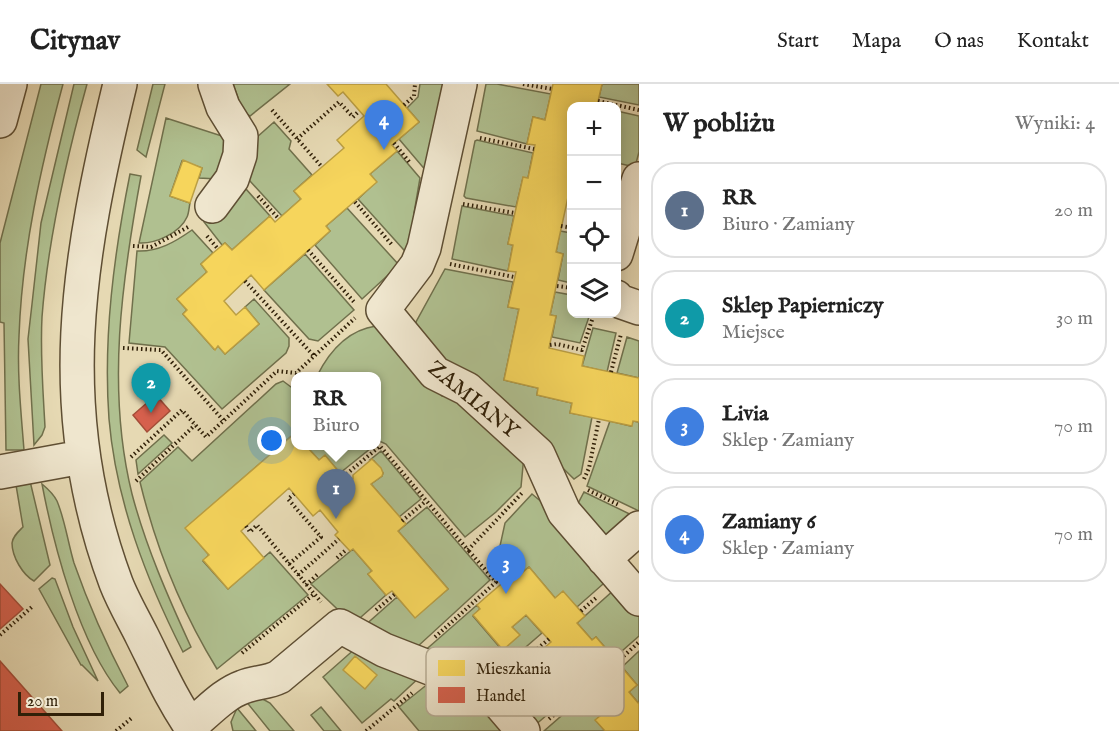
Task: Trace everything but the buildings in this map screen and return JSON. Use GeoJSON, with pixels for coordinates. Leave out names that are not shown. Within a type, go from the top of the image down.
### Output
{"type":"FeatureCollection","features":[{"type":"Feature","properties":{"kind":"street"},"geometry":{"type":"LineString","coordinates":[[0,121],[10,84]]}},
{"type":"Feature","properties":{"kind":"street"},"geometry":{"type":"LineString","coordinates":[[120,84],[89,222],[80,290],[76,348],[77,397],[82,457],[91,500],[116,583],[162,677],[192,728],[231,693],[245,686],[268,682],[279,677],[340,626],[384,650],[413,674],[426,677]]}},
{"type":"Feature","properties":{"kind":"street"},"geometry":{"type":"LineString","coordinates":[[212,206],[232,179],[240,155],[241,136],[223,107],[214,84]]}},
{"type":"Feature","properties":{"kind":"street"},"geometry":{"type":"LineString","coordinates":[[382,310],[417,265],[424,248],[460,84]]}},
{"type":"Feature","properties":{"kind":"street"},"geometry":{"type":"LineString","coordinates":[[621,238],[639,179]]}},
{"type":"Feature","properties":{"kind":"street","name":"ZAMIANY"},"geometry":{"type":"LineString","coordinates":[[382,310],[435,373],[467,389],[538,454],[564,512],[639,599]]}},
{"type":"Feature","properties":{"kind":"street"},"geometry":{"type":"LineString","coordinates":[[0,472],[82,457]]}},
{"type":"Feature","properties":{"kind":"street"},"geometry":{"type":"LineString","coordinates":[[604,558],[634,519]]}},
{"type":"Feature","properties":{"kind":"street"},"geometry":{"type":"LineString","coordinates":[[519,716],[533,727]]}},
{"type":"Feature","properties":{"kind":"path"},"geometry":{"type":"LineString","coordinates":[[404,105],[414,96],[415,84]]}},
{"type":"Feature","properties":{"kind":"path"},"geometry":{"type":"LineString","coordinates":[[523,84],[552,89]]}},
{"type":"Feature","properties":{"kind":"path"},"geometry":{"type":"LineString","coordinates":[[598,101],[639,110]]}},
{"type":"Feature","properties":{"kind":"path"},"geometry":{"type":"LineString","coordinates":[[297,139],[339,102],[352,117],[359,111]]}},
{"type":"Feature","properties":{"kind":"path"},"geometry":{"type":"LineString","coordinates":[[272,110],[322,167]]}},
{"type":"Feature","properties":{"kind":"path"},"geometry":{"type":"LineString","coordinates":[[493,141],[534,149]]}},
{"type":"Feature","properties":{"kind":"path"},"geometry":{"type":"LineString","coordinates":[[258,197],[279,219]]}},
{"type":"Feature","properties":{"kind":"path"},"geometry":{"type":"LineString","coordinates":[[355,202],[384,237]]}},
{"type":"Feature","properties":{"kind":"path"},"geometry":{"type":"LineString","coordinates":[[133,246],[151,247],[170,238],[194,223],[212,206]]}},
{"type":"Feature","properties":{"kind":"path"},"geometry":{"type":"LineString","coordinates":[[481,206],[515,213]]}},
{"type":"Feature","properties":{"kind":"path"},"geometry":{"type":"LineString","coordinates":[[561,226],[567,227]]}},
{"type":"Feature","properties":{"kind":"path"},"geometry":{"type":"LineString","coordinates":[[213,243],[218,249]]}},
{"type":"Feature","properties":{"kind":"path"},"geometry":{"type":"LineString","coordinates":[[308,250],[345,292]]}},
{"type":"Feature","properties":{"kind":"path"},"geometry":{"type":"LineString","coordinates":[[439,261],[514,277]]}},
{"type":"Feature","properties":{"kind":"path"},"geometry":{"type":"LineString","coordinates":[[245,281],[314,356]]}},
{"type":"Feature","properties":{"kind":"path"},"geometry":{"type":"LineString","coordinates":[[556,286],[567,287]]}},
{"type":"Feature","properties":{"kind":"path"},"geometry":{"type":"LineString","coordinates":[[611,372],[628,303]]}},
{"type":"Feature","properties":{"kind":"path"},"geometry":{"type":"LineString","coordinates":[[300,372],[362,311],[374,307],[382,310]]}},
{"type":"Feature","properties":{"kind":"path"},"geometry":{"type":"LineString","coordinates":[[550,345],[582,350],[593,318]]}},
{"type":"Feature","properties":{"kind":"path"},"geometry":{"type":"LineString","coordinates":[[123,348],[161,350],[224,420]]}},
{"type":"Feature","properties":{"kind":"path"},"geometry":{"type":"LineString","coordinates":[[131,457],[182,411],[206,437],[277,371],[291,374]]}},
{"type":"Feature","properties":{"kind":"path"},"geometry":{"type":"LineString","coordinates":[[599,419],[589,468],[580,486],[634,519]]}},
{"type":"Feature","properties":{"kind":"path"},"geometry":{"type":"LineString","coordinates":[[136,482],[195,425]]}},
{"type":"Feature","properties":{"kind":"path"},"geometry":{"type":"LineString","coordinates":[[381,448],[496,582],[437,647]]}},
{"type":"Feature","properties":{"kind":"path"},"geometry":{"type":"LineString","coordinates":[[343,477],[373,450]]}},
{"type":"Feature","properties":{"kind":"path"},"geometry":{"type":"LineString","coordinates":[[468,550],[523,492]]}},
{"type":"Feature","properties":{"kind":"path"},"geometry":{"type":"LineString","coordinates":[[289,564],[321,537],[288,499],[294,494]]}},
{"type":"Feature","properties":{"kind":"path"},"geometry":{"type":"LineString","coordinates":[[402,521],[426,501]]}},
{"type":"Feature","properties":{"kind":"path"},"geometry":{"type":"LineString","coordinates":[[246,526],[250,532],[257,525],[340,626]]}},
{"type":"Feature","properties":{"kind":"path"},"geometry":{"type":"LineString","coordinates":[[298,575],[339,539]]}},
{"type":"Feature","properties":{"kind":"path"},"geometry":{"type":"LineString","coordinates":[[337,558],[347,549]]}},
{"type":"Feature","properties":{"kind":"path"},"geometry":{"type":"LineString","coordinates":[[306,585],[319,573]]}},
{"type":"Feature","properties":{"kind":"path"},"geometry":{"type":"LineString","coordinates":[[234,660],[314,594]]}},
{"type":"Feature","properties":{"kind":"path"},"geometry":{"type":"LineString","coordinates":[[0,635],[33,606]]}},
{"type":"Feature","properties":{"kind":"path"},"geometry":{"type":"LineString","coordinates":[[539,647],[549,639]]}},
{"type":"Feature","properties":{"kind":"path"},"geometry":{"type":"LineString","coordinates":[[624,656],[639,642]]}},
{"type":"Feature","properties":{"kind":"path"},"geometry":{"type":"LineString","coordinates":[[366,731],[426,660]]}},
{"type":"Feature","properties":{"kind":"path"},"geometry":{"type":"LineString","coordinates":[[533,727],[548,716]]}},
{"type":"Feature","properties":{"kind":"path"},"geometry":{"type":"LineString","coordinates":[[116,731],[133,717]]}},
{"type":"Feature","properties":{"kind":"green space"},"geometry":{"type":"Polygon","coordinates":[[[41,84],[63,84],[40,177],[24,272],[19,350],[24,450],[6,450],[4,323],[0,322],[0,243],[41,84]]]}},
{"type":"Feature","properties":{"kind":"green space"},"geometry":{"type":"Polygon","coordinates":[[[74,84],[87,84],[53,229],[41,331],[45,427],[34,445],[28,339],[41,223],[74,84]]]}},
{"type":"Feature","properties":{"kind":"green space"},"geometry":{"type":"Polygon","coordinates":[[[153,84],[165,84],[146,157],[137,150],[153,84]]]}},
{"type":"Feature","properties":{"kind":"green space"},"geometry":{"type":"Polygon","coordinates":[[[233,84],[290,84],[250,116],[243,112],[233,84]]]}},
{"type":"Feature","properties":{"kind":"green space"},"geometry":{"type":"Polygon","coordinates":[[[420,84],[449,84],[427,172],[399,139],[419,122],[407,108],[418,97],[420,84]]]}},
{"type":"Feature","properties":{"kind":"green space"},"geometry":{"type":"Polygon","coordinates":[[[486,84],[551,94],[545,120],[533,117],[527,144],[477,131],[486,84]]]}},
{"type":"Feature","properties":{"kind":"green space"},"geometry":{"type":"Polygon","coordinates":[[[602,84],[639,84],[639,105],[599,97],[602,84]]]}},
{"type":"Feature","properties":{"kind":"green space"},"geometry":{"type":"Polygon","coordinates":[[[621,112],[639,116],[639,152],[635,167],[621,164],[621,112]]]}},
{"type":"Feature","properties":{"kind":"green space"},"geometry":{"type":"Polygon","coordinates":[[[166,118],[228,138],[218,179],[199,178],[202,168],[182,161],[170,196],[190,203],[184,223],[173,233],[152,242],[139,243],[166,118]]]}},
{"type":"Feature","properties":{"kind":"green space"},"geometry":{"type":"Polygon","coordinates":[[[274,122],[291,141],[289,149],[312,175],[294,191],[301,199],[282,216],[240,170],[247,146],[274,122]]]}},
{"type":"Feature","properties":{"kind":"green space"},"geometry":{"type":"Polygon","coordinates":[[[477,140],[533,153],[528,178],[523,178],[516,207],[464,196],[477,140]]]}},
{"type":"Feature","properties":{"kind":"green space"},"geometry":{"type":"Polygon","coordinates":[[[397,151],[420,178],[414,213],[423,214],[412,259],[358,199],[376,182],[370,174],[397,151]]]}},
{"type":"Feature","properties":{"kind":"green space"},"geometry":{"type":"Polygon","coordinates":[[[130,174],[141,176],[128,255],[120,335],[118,375],[124,454],[132,494],[144,533],[191,647],[183,652],[145,568],[135,539],[118,480],[109,419],[108,357],[111,296],[130,174]]]}},
{"type":"Feature","properties":{"kind":"green space"},"geometry":{"type":"Polygon","coordinates":[[[238,180],[270,216],[232,250],[225,243],[222,245],[204,222],[217,213],[238,180]]]}},
{"type":"Feature","properties":{"kind":"green space"},"geometry":{"type":"Polygon","coordinates":[[[462,206],[514,216],[508,244],[513,245],[508,271],[452,259],[462,206]]]}},
{"type":"Feature","properties":{"kind":"green space"},"geometry":{"type":"Polygon","coordinates":[[[347,208],[399,265],[362,299],[315,245],[330,231],[326,226],[347,208]]]}},
{"type":"Feature","properties":{"kind":"green space"},"geometry":{"type":"Polygon","coordinates":[[[192,230],[213,253],[201,264],[207,272],[177,299],[187,310],[183,314],[214,349],[218,346],[225,354],[259,324],[245,307],[254,299],[289,338],[286,353],[222,409],[165,347],[129,343],[137,251],[152,250],[166,245],[192,230]]]}},
{"type":"Feature","properties":{"kind":"green space"},"geometry":{"type":"Polygon","coordinates":[[[560,231],[567,232],[567,282],[558,280],[563,254],[556,252],[560,231]]]}},
{"type":"Feature","properties":{"kind":"green space"},"geometry":{"type":"Polygon","coordinates":[[[305,254],[354,310],[318,341],[309,339],[264,290],[305,254]]]}},
{"type":"Feature","properties":{"kind":"green space"},"geometry":{"type":"Polygon","coordinates":[[[445,269],[513,282],[508,307],[519,309],[504,380],[538,388],[537,395],[572,403],[570,413],[592,417],[581,474],[574,479],[473,380],[442,366],[417,339],[416,322],[445,269]]]}},
{"type":"Feature","properties":{"kind":"green space"},"geometry":{"type":"Polygon","coordinates":[[[555,292],[567,294],[567,318],[589,318],[580,343],[552,337],[556,316],[550,315],[555,292]]]}},
{"type":"Feature","properties":{"kind":"green space"},"geometry":{"type":"Polygon","coordinates":[[[376,326],[442,396],[465,398],[524,455],[521,487],[496,512],[465,537],[386,444],[381,442],[381,372],[319,372],[341,343],[366,328],[376,326]]]}},
{"type":"Feature","properties":{"kind":"green space"},"geometry":{"type":"Polygon","coordinates":[[[593,328],[616,333],[607,372],[582,366],[593,328]]]}},
{"type":"Feature","properties":{"kind":"green space"},"geometry":{"type":"Polygon","coordinates":[[[627,337],[639,341],[639,378],[617,373],[627,337]]]}},
{"type":"Feature","properties":{"kind":"green space"},"geometry":{"type":"Polygon","coordinates":[[[283,381],[291,387],[291,436],[186,528],[209,555],[203,561],[228,589],[270,552],[308,595],[217,669],[192,625],[171,579],[146,507],[140,482],[178,447],[192,461],[276,384],[283,381]]]}},
{"type":"Feature","properties":{"kind":"green space"},"geometry":{"type":"Polygon","coordinates":[[[610,421],[631,426],[633,421],[639,422],[639,511],[587,486],[610,421]]]}},
{"type":"Feature","properties":{"kind":"green space"},"geometry":{"type":"Polygon","coordinates":[[[164,435],[172,443],[138,474],[136,460],[164,435]]]}},
{"type":"Feature","properties":{"kind":"green space"},"geometry":{"type":"Polygon","coordinates":[[[310,450],[369,450],[340,473],[325,456],[319,460],[310,450]]]}},
{"type":"Feature","properties":{"kind":"green space"},"geometry":{"type":"Polygon","coordinates":[[[381,451],[421,499],[399,517],[371,484],[383,473],[374,461],[370,460],[381,451]]]}},
{"type":"Feature","properties":{"kind":"green space"},"geometry":{"type":"Polygon","coordinates":[[[30,481],[50,565],[34,581],[19,565],[12,543],[23,527],[16,485],[30,481]]]}},
{"type":"Feature","properties":{"kind":"green space"},"geometry":{"type":"Polygon","coordinates":[[[42,484],[57,501],[80,579],[99,626],[128,686],[120,693],[105,672],[80,622],[53,536],[42,484]]]}},
{"type":"Feature","properties":{"kind":"green space"},"geometry":{"type":"Polygon","coordinates":[[[584,492],[638,518],[605,545],[572,515],[584,492]]]}},
{"type":"Feature","properties":{"kind":"green space"},"geometry":{"type":"Polygon","coordinates":[[[532,494],[555,513],[611,577],[577,607],[555,598],[529,567],[517,577],[498,555],[505,523],[532,494]]]}},
{"type":"Feature","properties":{"kind":"green space"},"geometry":{"type":"Polygon","coordinates":[[[427,507],[490,580],[416,648],[362,628],[397,597],[415,617],[448,589],[398,531],[427,507]]]}},
{"type":"Feature","properties":{"kind":"green space"},"geometry":{"type":"Polygon","coordinates":[[[353,549],[372,571],[368,574],[386,595],[353,624],[311,584],[353,549]]]}},
{"type":"Feature","properties":{"kind":"green space"},"geometry":{"type":"Polygon","coordinates":[[[52,578],[55,579],[73,627],[98,681],[81,665],[39,589],[52,578]]]}},
{"type":"Feature","properties":{"kind":"green space"},"geometry":{"type":"Polygon","coordinates":[[[614,590],[639,608],[639,636],[624,649],[624,647],[605,647],[596,637],[592,640],[577,623],[614,590]]]}},
{"type":"Feature","properties":{"kind":"green space"},"geometry":{"type":"Polygon","coordinates":[[[477,605],[480,609],[473,616],[499,647],[429,647],[477,605]]]}},
{"type":"Feature","properties":{"kind":"green space"},"geometry":{"type":"Polygon","coordinates":[[[526,615],[542,633],[526,647],[505,647],[519,635],[512,627],[526,615]]]}},
{"type":"Feature","properties":{"kind":"green space"},"geometry":{"type":"Polygon","coordinates":[[[357,647],[423,674],[394,701],[391,699],[362,723],[323,677],[357,647]]]}},
{"type":"Feature","properties":{"kind":"green space"},"geometry":{"type":"Polygon","coordinates":[[[639,651],[639,704],[629,692],[637,685],[624,669],[624,665],[639,651]]]}},
{"type":"Feature","properties":{"kind":"green space"},"geometry":{"type":"Polygon","coordinates":[[[426,685],[426,716],[494,716],[512,731],[419,731],[399,707],[426,685]]]}},
{"type":"Feature","properties":{"kind":"green space"},"geometry":{"type":"Polygon","coordinates":[[[259,697],[270,703],[294,731],[270,731],[245,700],[259,697]]]}},
{"type":"Feature","properties":{"kind":"green space"},"geometry":{"type":"Polygon","coordinates":[[[321,707],[341,731],[324,731],[311,715],[321,707]]]}},
{"type":"Feature","properties":{"kind":"green space"},"geometry":{"type":"Polygon","coordinates":[[[237,708],[256,731],[233,731],[231,722],[237,708]]]}},
{"type":"Feature","properties":{"kind":"green space"},"geometry":{"type":"Polygon","coordinates":[[[524,716],[546,716],[533,727],[524,716]]]}},
{"type":"Feature","properties":{"kind":"green space"},"geometry":{"type":"Polygon","coordinates":[[[561,716],[600,716],[596,720],[605,731],[544,731],[561,716]]]}},
{"type":"Feature","properties":{"kind":"place","name":"Zamiany 6"},"geometry":{"type":"Point","coordinates":[384,150]}},
{"type":"Feature","properties":{"kind":"place","name":"Sklep Papierniczy"},"geometry":{"type":"Point","coordinates":[151,413]}},
{"type":"Feature","properties":{"kind":"place","name":"RR"},"geometry":{"type":"Point","coordinates":[336,519]}},
{"type":"Feature","properties":{"kind":"place","name":"Livia"},"geometry":{"type":"Point","coordinates":[506,594]}}]}
